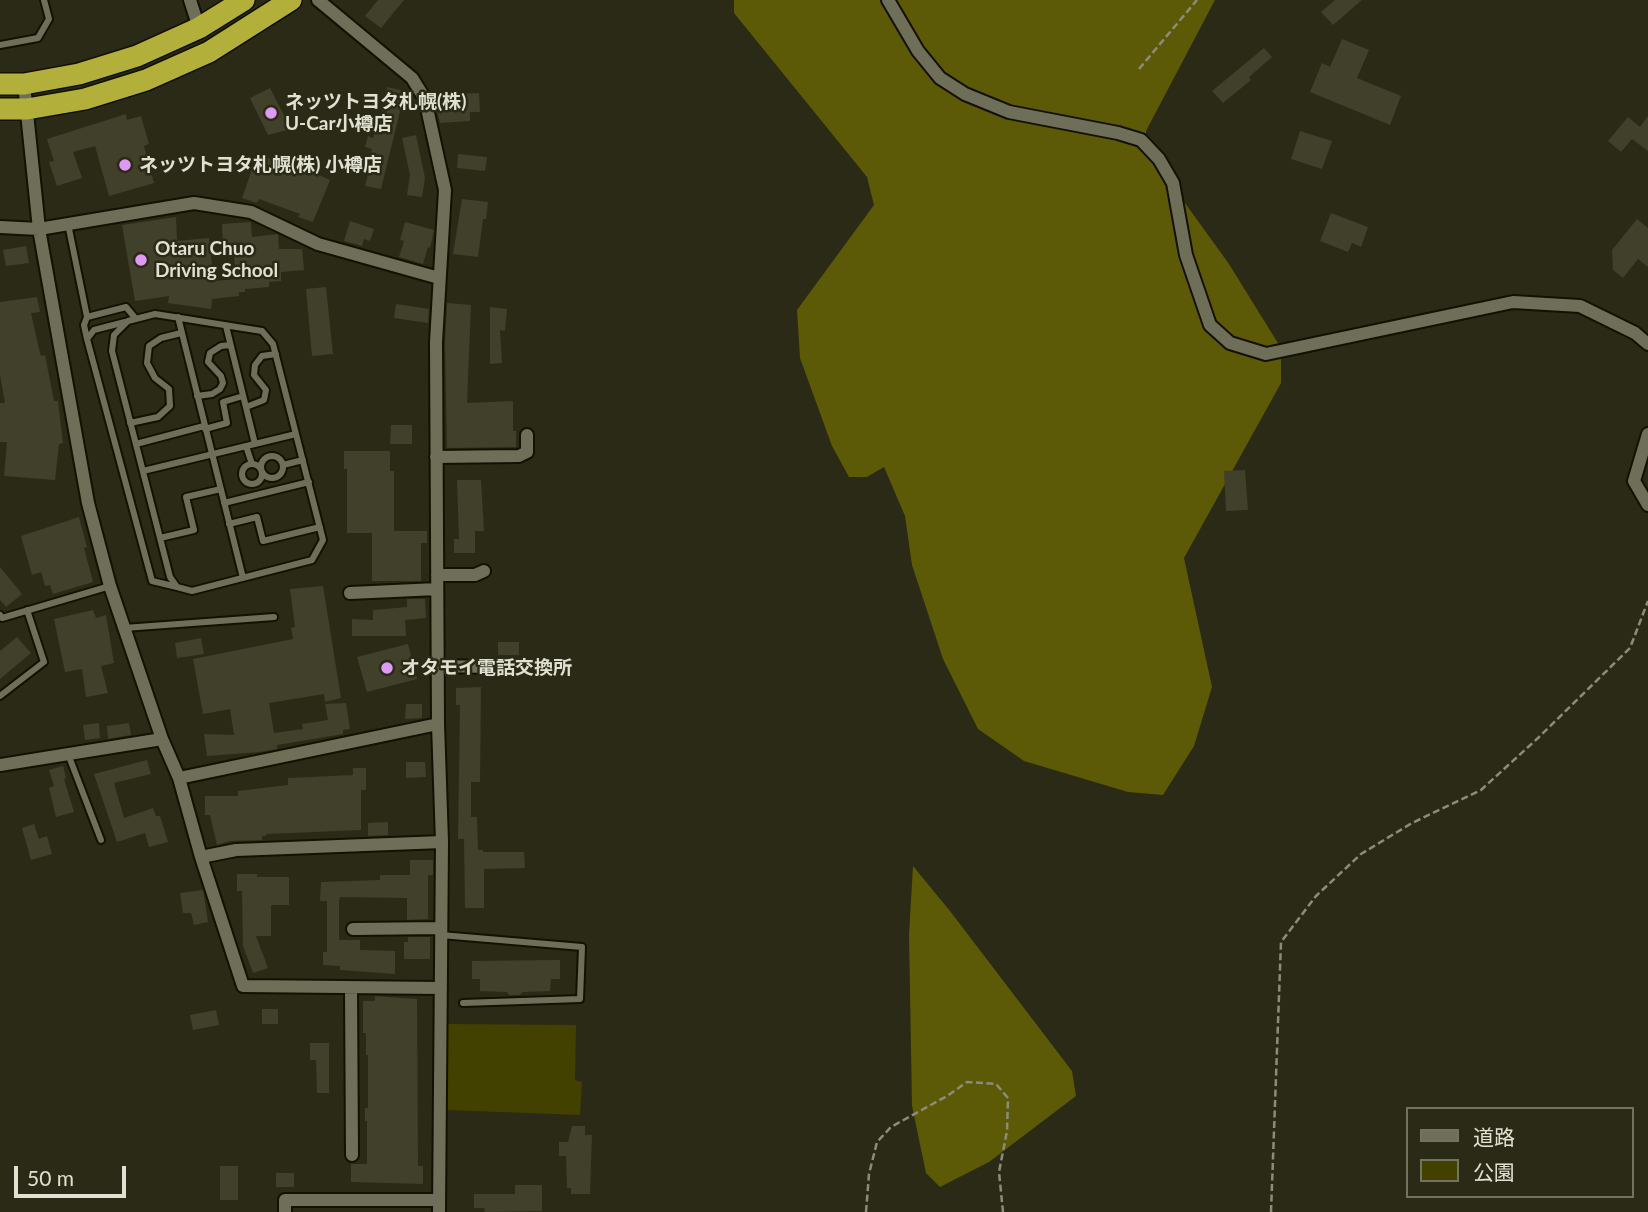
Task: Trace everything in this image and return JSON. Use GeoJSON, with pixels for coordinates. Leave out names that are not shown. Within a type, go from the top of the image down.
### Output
{"type":"FeatureCollection","features":[{"type":"Feature","properties":{"kind":"highway"},"geometry":{"type":"LineString","coordinates":[[0,84],[79,74],[125,60],[199,28],[244,0]]}},
{"type":"Feature","properties":{"kind":"highway"},"geometry":{"type":"LineString","coordinates":[[0,109],[27,109],[85,99],[146,80],[209,52],[291,0]]}},
{"type":"Feature","properties":{"kind":"street"},"geometry":{"type":"LineString","coordinates":[[190,0],[199,28]]}},
{"type":"Feature","properties":{"kind":"street"},"geometry":{"type":"LineString","coordinates":[[285,1212],[285,1200],[362,1206],[439,1206],[442,842],[438,724],[436,342],[445,190],[425,99],[412,78],[318,0]]}},
{"type":"Feature","properties":{"kind":"street"},"geometry":{"type":"LineString","coordinates":[[888,0],[918,51],[940,78],[965,94],[1009,112],[1141,140],[1159,159],[1173,183],[1186,255],[1210,326],[1230,343],[1266,355],[1513,302],[1580,306],[1635,333],[1648,344]]}},
{"type":"Feature","properties":{"kind":"street"},"geometry":{"type":"LineString","coordinates":[[24,83],[39,229],[88,503],[110,586],[162,739],[179,778],[201,857],[243,986],[441,988]]}},
{"type":"Feature","properties":{"kind":"street"},"geometry":{"type":"LineString","coordinates":[[0,228],[39,229],[194,203],[251,212],[318,244],[439,278]]}},
{"type":"Feature","properties":{"kind":"street"},"geometry":{"type":"LineString","coordinates":[[1648,434],[1634,481],[1648,505]]}},
{"type":"Feature","properties":{"kind":"street"},"geometry":{"type":"LineString","coordinates":[[436,457],[519,456],[527,452],[527,435]]}},
{"type":"Feature","properties":{"kind":"street"},"geometry":{"type":"LineString","coordinates":[[437,575],[475,575],[484,570]]}},
{"type":"Feature","properties":{"kind":"street"},"geometry":{"type":"LineString","coordinates":[[350,593],[437,589]]}},
{"type":"Feature","properties":{"kind":"street"},"geometry":{"type":"LineString","coordinates":[[438,666],[492,667]]}},
{"type":"Feature","properties":{"kind":"street"},"geometry":{"type":"LineString","coordinates":[[179,778],[438,724]]}},
{"type":"Feature","properties":{"kind":"street"},"geometry":{"type":"LineString","coordinates":[[0,765],[162,739]]}},
{"type":"Feature","properties":{"kind":"street"},"geometry":{"type":"LineString","coordinates":[[201,857],[236,850],[442,842]]}},
{"type":"Feature","properties":{"kind":"street"},"geometry":{"type":"LineString","coordinates":[[353,929],[441,932]]}},
{"type":"Feature","properties":{"kind":"street"},"geometry":{"type":"LineString","coordinates":[[351,988],[352,1155]]}},
{"type":"Feature","properties":{"kind":"lane"},"geometry":{"type":"LineString","coordinates":[[0,45],[38,38],[49,19],[44,0]]}},
{"type":"Feature","properties":{"kind":"lane"},"geometry":{"type":"LineString","coordinates":[[68,224],[87,317],[84,325],[87,339],[152,582],[192,591],[312,560],[323,540],[276,354],[273,344],[262,331],[155,313],[94,330],[87,339]]}},
{"type":"Feature","properties":{"kind":"lane"},"geometry":{"type":"LineString","coordinates":[[87,317],[126,307],[136,319]]}},
{"type":"Feature","properties":{"kind":"lane"},"geometry":{"type":"LineString","coordinates":[[178,317],[243,578]]}},
{"type":"Feature","properties":{"kind":"lane"},"geometry":{"type":"LineString","coordinates":[[128,321],[114,335],[112,351],[159,538],[170,577],[177,587]]}},
{"type":"Feature","properties":{"kind":"lane"},"geometry":{"type":"LineString","coordinates":[[226,326],[255,444]]}},
{"type":"Feature","properties":{"kind":"lane"},"geometry":{"type":"LineString","coordinates":[[130,423],[158,417],[170,406],[169,389],[155,378],[147,363],[149,346],[161,338],[181,333]]}},
{"type":"Feature","properties":{"kind":"lane"},"geometry":{"type":"LineString","coordinates":[[197,396],[212,394],[220,389],[223,383],[221,376],[208,362],[210,353],[221,346],[230,345]]}},
{"type":"Feature","properties":{"kind":"lane"},"geometry":{"type":"LineString","coordinates":[[246,407],[264,400],[267,390],[254,375],[255,365],[262,356],[276,354]]}},
{"type":"Feature","properties":{"kind":"lane"},"geometry":{"type":"LineString","coordinates":[[136,444],[227,423],[223,402],[243,396]]}},
{"type":"Feature","properties":{"kind":"lane"},"geometry":{"type":"LineString","coordinates":[[143,471],[296,434]]}},
{"type":"Feature","properties":{"kind":"lane"},"geometry":{"type":"LineString","coordinates":[[246,446],[252,464]]}},
{"type":"Feature","properties":{"kind":"lane"},"geometry":{"type":"LineString","coordinates":[[283,465],[276,458],[269,457],[262,464],[262,470],[259,482],[246,482],[242,476],[243,469],[252,464],[258,465],[262,470],[266,476],[273,478],[282,472],[283,465]]}},
{"type":"Feature","properties":{"kind":"lane"},"geometry":{"type":"LineString","coordinates":[[283,465],[303,460]]}},
{"type":"Feature","properties":{"kind":"lane"},"geometry":{"type":"LineString","coordinates":[[224,503],[309,482]]}},
{"type":"Feature","properties":{"kind":"lane"},"geometry":{"type":"LineString","coordinates":[[159,538],[194,530],[186,497],[221,489]]}},
{"type":"Feature","properties":{"kind":"lane"},"geometry":{"type":"LineString","coordinates":[[229,524],[257,517],[263,541],[320,527]]}},
{"type":"Feature","properties":{"kind":"lane"},"geometry":{"type":"LineString","coordinates":[[0,615],[2,618],[110,586]]}},
{"type":"Feature","properties":{"kind":"lane"},"geometry":{"type":"LineString","coordinates":[[0,695],[44,662],[27,610]]}},
{"type":"Feature","properties":{"kind":"lane"},"geometry":{"type":"LineString","coordinates":[[124,628],[274,617]]}},
{"type":"Feature","properties":{"kind":"lane"},"geometry":{"type":"LineString","coordinates":[[68,754],[101,840]]}},
{"type":"Feature","properties":{"kind":"lane"},"geometry":{"type":"LineString","coordinates":[[441,932],[582,947],[580,999],[463,1003]]}},
{"type":"Feature","properties":{"kind":"path"},"geometry":{"type":"LineString","coordinates":[[1139,69],[1197,0]]}},
{"type":"Feature","properties":{"kind":"path"},"geometry":{"type":"LineString","coordinates":[[1271,1212],[1281,942],[1316,896],[1361,854],[1412,822],[1481,790],[1538,738],[1630,648],[1648,601]]}},
{"type":"Feature","properties":{"kind":"path"},"geometry":{"type":"LineString","coordinates":[[866,1212],[869,1174],[877,1142],[891,1126],[947,1097],[967,1082],[996,1084],[1008,1098],[1007,1131],[999,1172],[1003,1212]]}},
{"type":"Feature","properties":{"kind":"green space"},"geometry":{"type":"Polygon","coordinates":[[[446,1024],[576,1025],[575,1080],[582,1082],[580,1115],[447,1110],[446,1024]]]}},
{"type":"Feature","properties":{"kind":"shaded area"},"geometry":{"type":"Polygon","coordinates":[[[734,0],[1215,0],[1146,131],[1146,149],[1229,264],[1281,348],[1281,383],[1184,558],[1212,687],[1194,746],[1163,795],[1128,792],[1024,761],[978,729],[943,659],[912,565],[905,516],[884,467],[867,477],[849,477],[832,446],[800,358],[797,310],[874,205],[867,177],[734,13],[734,0]]]}},
{"type":"Feature","properties":{"kind":"shaded area"},"geometry":{"type":"Polygon","coordinates":[[[913,866],[1072,1071],[1076,1096],[989,1162],[940,1187],[926,1173],[912,1106],[909,935],[913,866]]]}},
{"type":"Feature","properties":{"kind":"building"},"geometry":{"type":"Polygon","coordinates":[[[378,0],[404,0],[381,28],[365,16],[378,0]]]}},
{"type":"Feature","properties":{"kind":"building"},"geometry":{"type":"Polygon","coordinates":[[[1335,0],[1362,0],[1333,25],[1321,12],[1335,0]]]}},
{"type":"Feature","properties":{"kind":"building"},"geometry":{"type":"Polygon","coordinates":[[[1342,39],[1369,50],[1357,78],[1401,96],[1390,125],[1310,92],[1322,63],[1330,67],[1342,39]]]}},
{"type":"Feature","properties":{"kind":"building"},"geometry":{"type":"Polygon","coordinates":[[[1264,48],[1272,57],[1249,77],[1251,80],[1223,103],[1212,91],[1264,48]]]}},
{"type":"Feature","properties":{"kind":"building"},"geometry":{"type":"Polygon","coordinates":[[[387,87],[405,91],[381,189],[365,186],[373,155],[370,154],[372,149],[365,147],[368,136],[373,138],[380,120],[387,87]]]}},
{"type":"Feature","properties":{"kind":"building","name":"ネッツトヨタ札幌(株) U-Car小樽店"},"geometry":{"type":"Polygon","coordinates":[[[270,88],[291,129],[268,135],[250,98],[270,88]]]}},
{"type":"Feature","properties":{"kind":"building"},"geometry":{"type":"Polygon","coordinates":[[[479,93],[480,112],[470,112],[470,121],[440,123],[433,95],[479,93]]]}},
{"type":"Feature","properties":{"kind":"building","name":"ネッツトヨタ札幌(株) 小樽店"},"geometry":{"type":"Polygon","coordinates":[[[126,114],[127,120],[141,116],[149,144],[144,146],[154,183],[109,196],[95,146],[73,152],[82,178],[57,186],[49,162],[54,161],[47,139],[126,114]]]}},
{"type":"Feature","properties":{"kind":"building"},"geometry":{"type":"Polygon","coordinates":[[[1648,116],[1648,151],[1632,139],[1621,152],[1608,141],[1628,117],[1640,127],[1648,116]]]}},
{"type":"Feature","properties":{"kind":"building"},"geometry":{"type":"Polygon","coordinates":[[[1300,131],[1332,141],[1322,169],[1291,159],[1300,131]]]}},
{"type":"Feature","properties":{"kind":"building"},"geometry":{"type":"Polygon","coordinates":[[[416,135],[425,178],[422,197],[407,195],[410,175],[402,138],[416,135]]]}},
{"type":"Feature","properties":{"kind":"building"},"geometry":{"type":"Polygon","coordinates":[[[458,154],[487,157],[485,171],[457,168],[458,154]]]}},
{"type":"Feature","properties":{"kind":"building"},"geometry":{"type":"Polygon","coordinates":[[[257,155],[291,165],[292,160],[309,166],[308,170],[330,180],[313,222],[298,217],[300,214],[259,199],[257,203],[242,198],[257,155]]]}},
{"type":"Feature","properties":{"kind":"building"},"geometry":{"type":"Polygon","coordinates":[[[462,199],[488,202],[478,257],[453,254],[462,199]]]}},
{"type":"Feature","properties":{"kind":"building"},"geometry":{"type":"Polygon","coordinates":[[[1331,213],[1368,227],[1361,247],[1352,243],[1348,252],[1320,241],[1331,213]]]}},
{"type":"Feature","properties":{"kind":"building"},"geometry":{"type":"Polygon","coordinates":[[[176,217],[177,241],[209,238],[214,281],[236,279],[233,244],[223,244],[222,224],[251,222],[252,237],[278,234],[279,249],[302,249],[304,270],[281,272],[281,281],[269,282],[269,287],[245,289],[245,292],[239,292],[239,296],[212,299],[211,309],[168,303],[169,296],[135,301],[122,225],[176,217]]]}},
{"type":"Feature","properties":{"kind":"building"},"geometry":{"type":"Polygon","coordinates":[[[1637,219],[1648,228],[1648,267],[1638,259],[1623,278],[1613,270],[1612,250],[1637,219]]]}},
{"type":"Feature","properties":{"kind":"building"},"geometry":{"type":"Polygon","coordinates":[[[350,221],[374,229],[370,241],[364,239],[362,246],[344,241],[350,221]]]}},
{"type":"Feature","properties":{"kind":"building"},"geometry":{"type":"Polygon","coordinates":[[[405,222],[434,230],[423,264],[399,257],[404,241],[400,240],[405,222]]]}},
{"type":"Feature","properties":{"kind":"building"},"geometry":{"type":"Polygon","coordinates":[[[26,246],[29,263],[6,266],[3,250],[26,246]]]}},
{"type":"Feature","properties":{"kind":"building"},"geometry":{"type":"Polygon","coordinates":[[[326,287],[333,354],[312,356],[306,289],[326,287]]]}},
{"type":"Feature","properties":{"kind":"building"},"geometry":{"type":"Polygon","coordinates":[[[37,297],[40,312],[31,313],[41,356],[45,355],[54,401],[58,401],[63,443],[59,444],[55,480],[4,476],[7,442],[0,442],[0,403],[5,403],[0,375],[0,302],[37,297]]]}},
{"type":"Feature","properties":{"kind":"building"},"geometry":{"type":"Polygon","coordinates":[[[447,303],[471,305],[467,403],[513,401],[516,447],[447,448],[447,303]]]}},
{"type":"Feature","properties":{"kind":"building"},"geometry":{"type":"Polygon","coordinates":[[[396,304],[429,309],[428,323],[394,318],[396,304]]]}},
{"type":"Feature","properties":{"kind":"building"},"geometry":{"type":"Polygon","coordinates":[[[490,307],[507,309],[505,331],[500,330],[502,363],[490,364],[490,307]]]}},
{"type":"Feature","properties":{"kind":"building"},"geometry":{"type":"Polygon","coordinates":[[[391,425],[412,425],[412,444],[390,444],[391,425]]]}},
{"type":"Feature","properties":{"kind":"building"},"geometry":{"type":"Polygon","coordinates":[[[344,451],[390,451],[390,471],[394,471],[394,531],[427,531],[427,543],[421,543],[421,581],[372,581],[372,533],[347,533],[347,469],[344,469],[344,451]]]}},
{"type":"Feature","properties":{"kind":"building"},"geometry":{"type":"Polygon","coordinates":[[[1245,470],[1248,510],[1226,511],[1224,471],[1245,470]]]}},
{"type":"Feature","properties":{"kind":"building"},"geometry":{"type":"Polygon","coordinates":[[[457,480],[481,480],[484,531],[475,531],[475,553],[454,553],[454,539],[459,539],[457,480]]]}},
{"type":"Feature","properties":{"kind":"building"},"geometry":{"type":"Polygon","coordinates":[[[79,517],[93,582],[53,594],[50,585],[45,586],[41,572],[32,575],[21,536],[79,517]]]}},
{"type":"Feature","properties":{"kind":"building"},"geometry":{"type":"Polygon","coordinates":[[[0,567],[22,594],[6,607],[0,600],[0,567]]]}},
{"type":"Feature","properties":{"kind":"building"},"geometry":{"type":"Polygon","coordinates":[[[323,586],[341,698],[325,702],[324,694],[269,703],[274,733],[303,729],[302,724],[328,720],[325,704],[346,703],[350,729],[343,730],[343,734],[277,745],[277,749],[207,756],[204,734],[234,735],[230,709],[203,714],[193,659],[293,639],[291,628],[295,627],[290,589],[323,586]]]}},
{"type":"Feature","properties":{"kind":"building"},"geometry":{"type":"Polygon","coordinates":[[[407,599],[425,599],[426,618],[405,620],[406,636],[352,636],[352,619],[373,620],[373,610],[407,607],[407,599]]]}},
{"type":"Feature","properties":{"kind":"building"},"geometry":{"type":"Polygon","coordinates":[[[93,610],[96,618],[106,615],[114,663],[101,666],[108,693],[86,697],[82,669],[65,672],[54,619],[93,610]]]}},
{"type":"Feature","properties":{"kind":"building"},"geometry":{"type":"Polygon","coordinates":[[[17,637],[31,653],[0,679],[0,651],[17,637]]]}},
{"type":"Feature","properties":{"kind":"building"},"geometry":{"type":"Polygon","coordinates":[[[201,638],[204,654],[177,658],[175,643],[201,638]]]}},
{"type":"Feature","properties":{"kind":"building"},"geometry":{"type":"Polygon","coordinates":[[[498,642],[519,642],[519,655],[498,655],[498,642]]]}},
{"type":"Feature","properties":{"kind":"building","name":"オタモイ電話交換所"},"geometry":{"type":"Polygon","coordinates":[[[408,644],[417,679],[367,692],[357,657],[408,644]]]}},
{"type":"Feature","properties":{"kind":"building"},"geometry":{"type":"Polygon","coordinates":[[[481,687],[480,782],[471,782],[471,817],[477,817],[478,850],[524,852],[525,868],[484,869],[484,908],[465,908],[464,839],[458,839],[460,705],[456,705],[456,688],[481,687]]]}},
{"type":"Feature","properties":{"kind":"building"},"geometry":{"type":"Polygon","coordinates":[[[406,704],[422,704],[422,718],[405,719],[406,704]]]}},
{"type":"Feature","properties":{"kind":"building"},"geometry":{"type":"Polygon","coordinates":[[[99,723],[100,738],[85,740],[83,725],[99,723]]]}},
{"type":"Feature","properties":{"kind":"building"},"geometry":{"type":"Polygon","coordinates":[[[129,723],[131,735],[108,739],[107,726],[129,723]]]}},
{"type":"Feature","properties":{"kind":"building"},"geometry":{"type":"Polygon","coordinates":[[[147,760],[151,774],[114,783],[124,818],[153,808],[156,816],[160,816],[168,842],[149,847],[145,833],[117,842],[94,774],[147,760]]]}},
{"type":"Feature","properties":{"kind":"building"},"geometry":{"type":"Polygon","coordinates":[[[406,762],[425,762],[426,777],[406,778],[406,762]]]}},
{"type":"Feature","properties":{"kind":"building"},"geometry":{"type":"Polygon","coordinates":[[[63,766],[74,812],[56,817],[49,788],[54,786],[49,770],[63,766]]]}},
{"type":"Feature","properties":{"kind":"building"},"geometry":{"type":"Polygon","coordinates":[[[353,768],[366,768],[366,790],[361,790],[361,830],[266,834],[262,836],[262,840],[230,841],[217,845],[210,815],[205,815],[205,796],[238,796],[238,791],[288,785],[288,778],[353,775],[353,768]]]}},
{"type":"Feature","properties":{"kind":"building"},"geometry":{"type":"Polygon","coordinates":[[[388,822],[388,835],[368,836],[368,823],[388,822]]]}},
{"type":"Feature","properties":{"kind":"building"},"geometry":{"type":"Polygon","coordinates":[[[34,824],[39,839],[47,836],[52,854],[31,860],[22,828],[34,824]]]}},
{"type":"Feature","properties":{"kind":"building"},"geometry":{"type":"Polygon","coordinates":[[[410,860],[433,860],[433,875],[428,875],[428,919],[407,920],[407,898],[340,897],[339,901],[339,940],[360,940],[360,950],[395,951],[395,974],[340,970],[340,966],[323,965],[323,952],[327,952],[327,901],[320,901],[321,882],[380,880],[380,875],[410,875],[410,860]]]}},
{"type":"Feature","properties":{"kind":"building"},"geometry":{"type":"Polygon","coordinates":[[[237,874],[289,877],[289,905],[271,905],[271,936],[256,936],[268,968],[253,973],[243,946],[242,891],[237,891],[237,874]]]}},
{"type":"Feature","properties":{"kind":"building"},"geometry":{"type":"Polygon","coordinates":[[[203,890],[208,922],[194,925],[191,913],[183,913],[180,893],[203,890]]]}},
{"type":"Feature","properties":{"kind":"building"},"geometry":{"type":"Polygon","coordinates":[[[408,937],[430,937],[430,959],[404,959],[404,942],[408,942],[408,937]]]}},
{"type":"Feature","properties":{"kind":"building"},"geometry":{"type":"Polygon","coordinates":[[[560,960],[560,979],[551,979],[550,991],[509,995],[507,992],[480,991],[480,979],[472,979],[472,961],[560,960]]]}},
{"type":"Feature","properties":{"kind":"building"},"geometry":{"type":"Polygon","coordinates":[[[375,996],[417,999],[418,1166],[423,1166],[423,1184],[351,1182],[351,1164],[367,1164],[365,1108],[368,1108],[368,1055],[366,1033],[363,1033],[363,1001],[375,1001],[375,996]]]}},
{"type":"Feature","properties":{"kind":"building"},"geometry":{"type":"Polygon","coordinates":[[[262,1009],[278,1009],[278,1024],[262,1024],[262,1009]]]}},
{"type":"Feature","properties":{"kind":"building"},"geometry":{"type":"Polygon","coordinates":[[[216,1010],[219,1025],[193,1030],[190,1015],[216,1010]]]}},
{"type":"Feature","properties":{"kind":"building"},"geometry":{"type":"Polygon","coordinates":[[[310,1043],[329,1043],[329,1093],[317,1093],[316,1060],[310,1060],[310,1043]]]}},
{"type":"Feature","properties":{"kind":"building"},"geometry":{"type":"Polygon","coordinates":[[[572,1126],[585,1126],[585,1135],[592,1135],[590,1194],[571,1194],[571,1188],[567,1188],[566,1156],[559,1156],[559,1142],[568,1142],[572,1126]]]}},
{"type":"Feature","properties":{"kind":"building"},"geometry":{"type":"Polygon","coordinates":[[[220,1166],[238,1166],[238,1200],[220,1200],[220,1166]]]}},
{"type":"Feature","properties":{"kind":"building"},"geometry":{"type":"Polygon","coordinates":[[[276,1173],[294,1173],[294,1187],[276,1187],[276,1173]]]}},
{"type":"Feature","properties":{"kind":"building"},"geometry":{"type":"Polygon","coordinates":[[[515,1185],[542,1185],[542,1211],[485,1212],[484,1208],[474,1208],[474,1194],[515,1194],[515,1185]]]}},
{"type":"Feature","properties":{"kind":"place","name":"ネッツトヨタ札幌(株) U-Car小樽店"},"geometry":{"type":"Point","coordinates":[271,113]}},
{"type":"Feature","properties":{"kind":"place","name":"ネッツトヨタ札幌(株) 小樽店"},"geometry":{"type":"Point","coordinates":[125,165]}},
{"type":"Feature","properties":{"kind":"place","name":"Otaru Chuo Driving School"},"geometry":{"type":"Point","coordinates":[141,260]}},
{"type":"Feature","properties":{"kind":"place","name":"オタモイ電話交換所"},"geometry":{"type":"Point","coordinates":[387,668]}}]}
